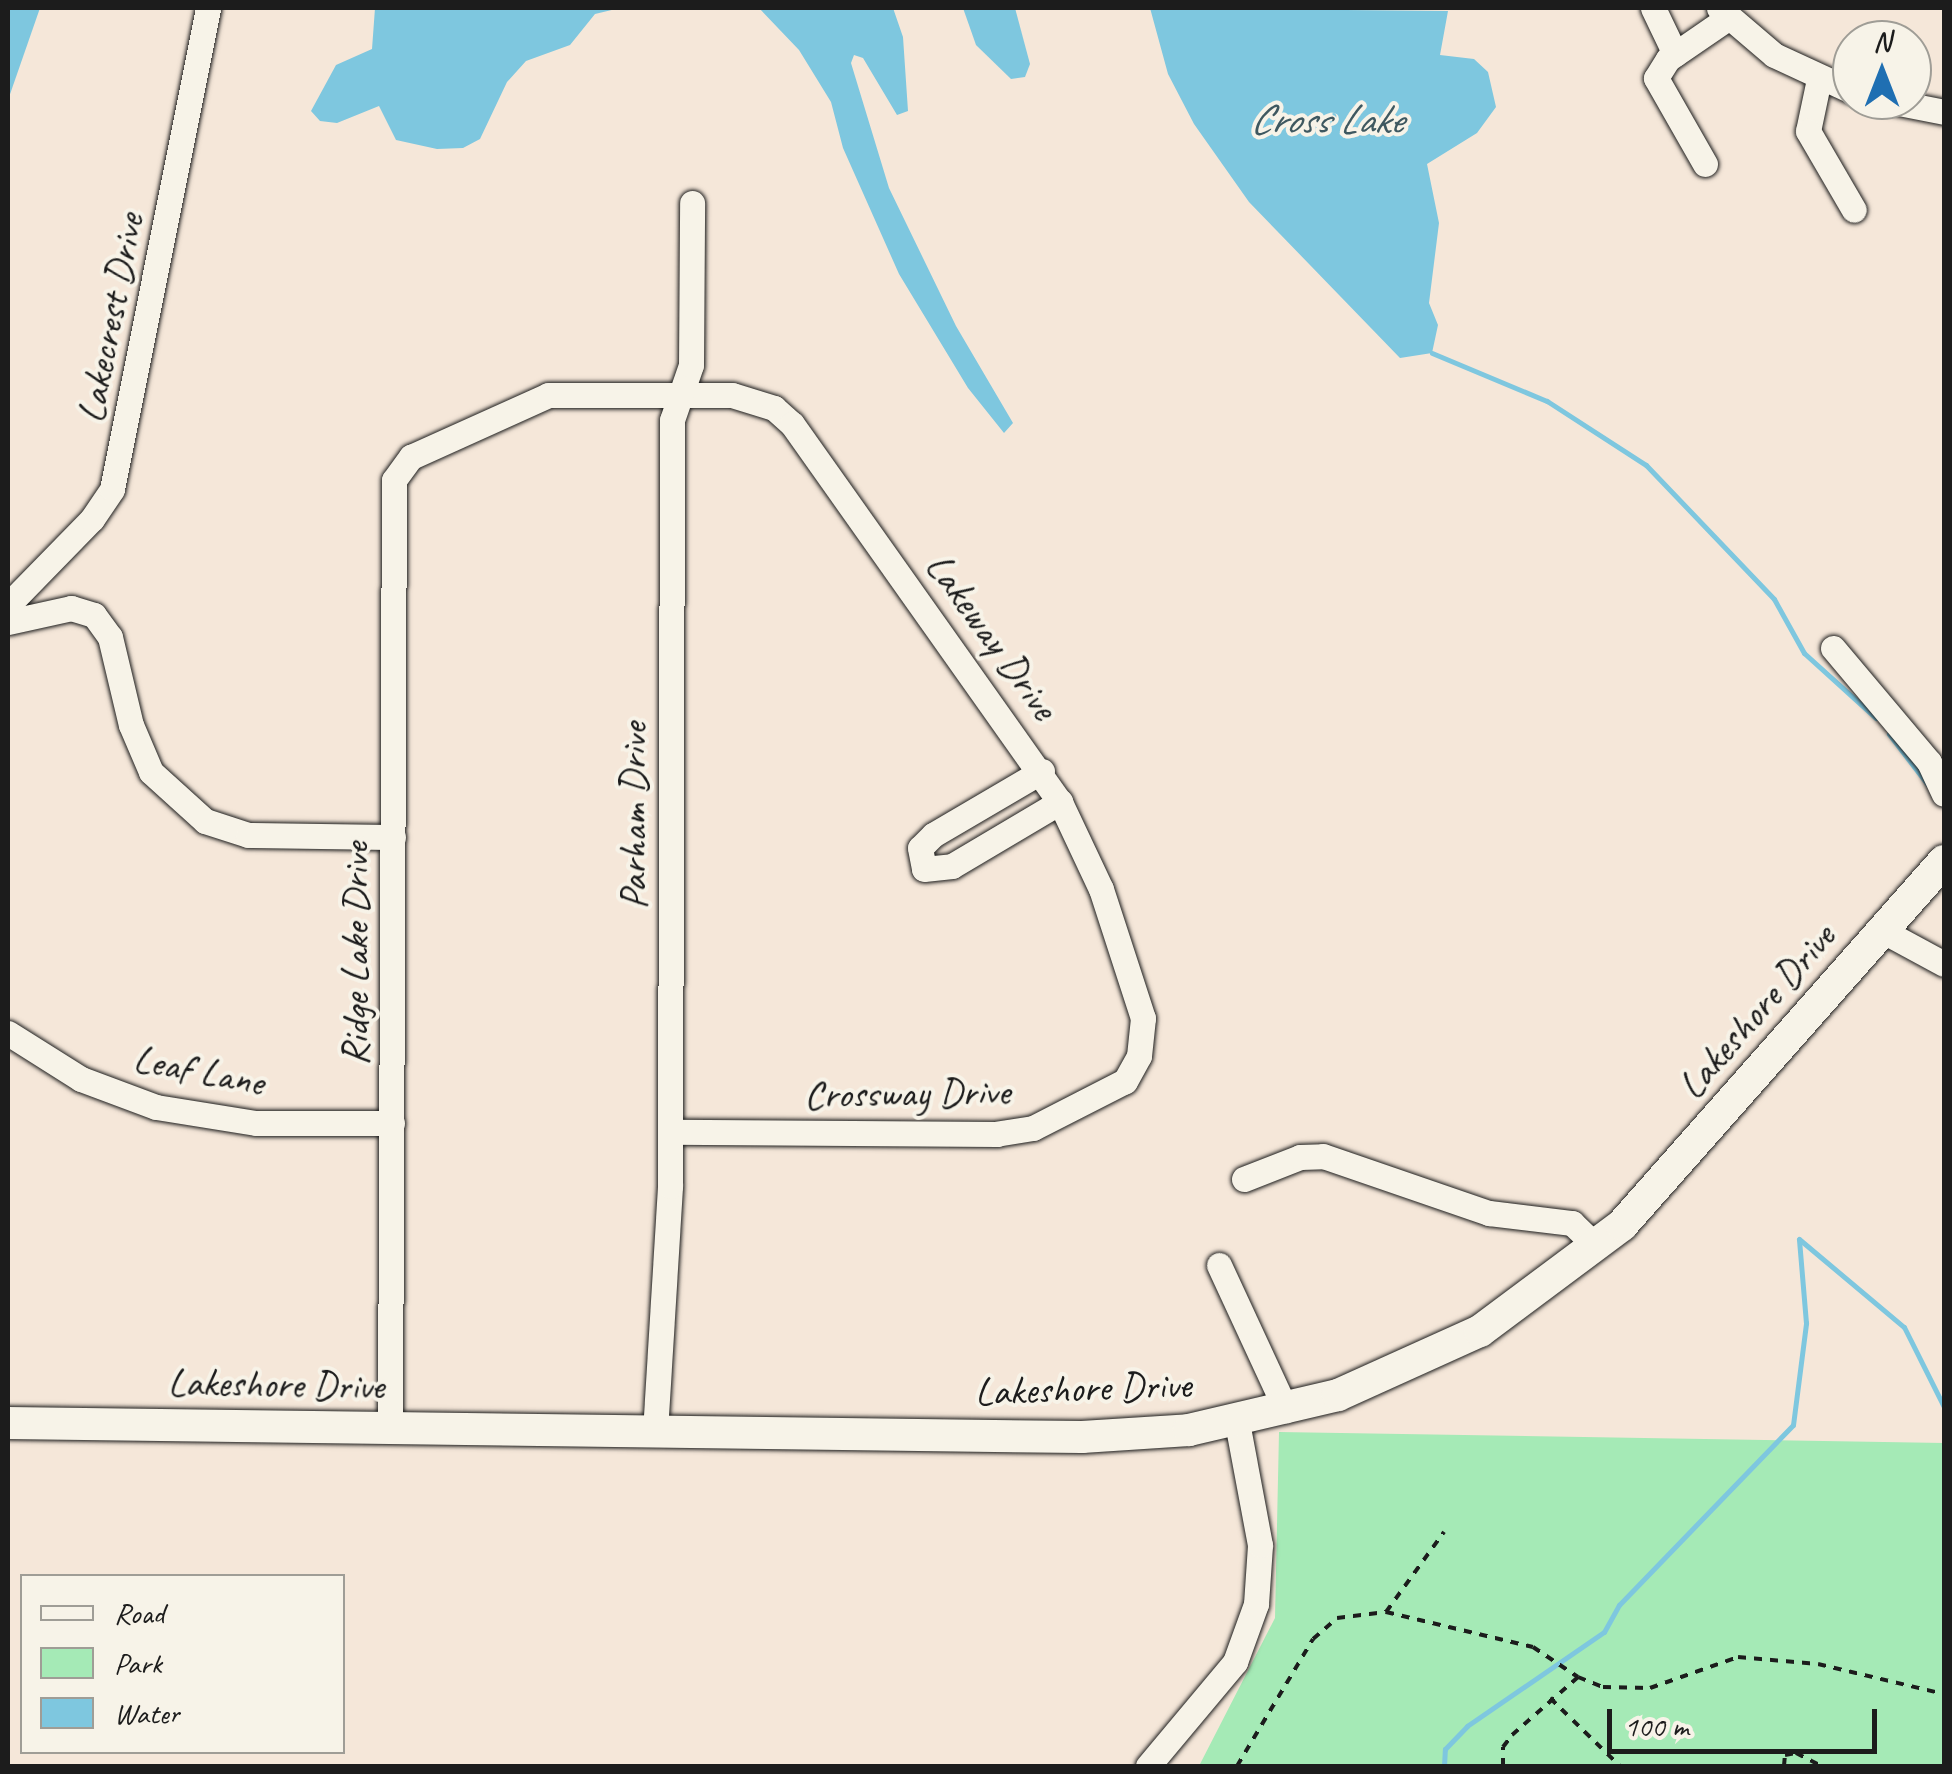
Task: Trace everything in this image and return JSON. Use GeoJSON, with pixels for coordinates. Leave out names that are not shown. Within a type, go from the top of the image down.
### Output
{"type":"FeatureCollection","features":[{"type":"Feature","properties":{"kind":"main road","name":"Lakeshore Drive"},"geometry":{"type":"LineString","coordinates":[[8,1423],[1082,1437],[1237,1422],[1286,1410],[1443,1351],[1515,1309],[1596,1246],[1658,1188],[1944,861]]}},
{"type":"Feature","properties":{"kind":"street","name":"Lakecrest Drive"},"geometry":{"type":"LineString","coordinates":[[8,604],[92,520],[112,489],[208,8]]}},
{"type":"Feature","properties":{"kind":"street"},"geometry":{"type":"LineString","coordinates":[[1653,8],[1675,54]]}},
{"type":"Feature","properties":{"kind":"street"},"geometry":{"type":"LineString","coordinates":[[1705,164],[1658,88],[1659,68],[1724,12],[1774,55],[1832,84]]}},
{"type":"Feature","properties":{"kind":"street"},"geometry":{"type":"LineString","coordinates":[[1819,78],[1808,131],[1854,210]]}},
{"type":"Feature","properties":{"kind":"street","name":"Parham Drive"},"geometry":{"type":"LineString","coordinates":[[655,1432],[670,1132],[672,420],[691,364],[692,204]]}},
{"type":"Feature","properties":{"kind":"street","name":"Lakeway Drive"},"geometry":{"type":"LineString","coordinates":[[394,480],[411,457],[548,395],[683,394],[758,400],[792,424],[1060,802],[1102,889],[1144,1018]]}},
{"type":"Feature","properties":{"kind":"street","name":"Ridge Lake Drive"},"geometry":{"type":"LineString","coordinates":[[390,1428],[394,480]]}},
{"type":"Feature","properties":{"kind":"street"},"geometry":{"type":"LineString","coordinates":[[8,622],[71,608],[94,615],[110,637],[131,725],[151,772],[205,821],[248,835],[393,837]]}},
{"type":"Feature","properties":{"kind":"street"},"geometry":{"type":"LineString","coordinates":[[1832,648],[1929,762],[1944,794]]}},
{"type":"Feature","properties":{"kind":"street"},"geometry":{"type":"LineString","coordinates":[[1042,772],[933,835],[920,848],[924,869],[952,866],[1060,802]]}},
{"type":"Feature","properties":{"kind":"street"},"geometry":{"type":"LineString","coordinates":[[1883,931],[1944,964]]}},
{"type":"Feature","properties":{"kind":"street","name":"Crossway Drive"},"geometry":{"type":"LineString","coordinates":[[670,1132],[998,1134],[1033,1128],[1125,1081],[1142,1046],[1144,1018]]}},
{"type":"Feature","properties":{"kind":"street","name":"Leaf Lane"},"geometry":{"type":"LineString","coordinates":[[8,1033],[81,1079],[156,1107],[256,1123],[392,1123]]}},
{"type":"Feature","properties":{"kind":"street"},"geometry":{"type":"LineString","coordinates":[[1244,1180],[1308,1154],[1323,1156],[1489,1213],[1572,1223],[1596,1246]]}},
{"type":"Feature","properties":{"kind":"street"},"geometry":{"type":"LineString","coordinates":[[1219,1265],[1286,1410]]}},
{"type":"Feature","properties":{"kind":"street"},"geometry":{"type":"LineString","coordinates":[[1148,1766],[1222,1681],[1248,1634],[1260,1545],[1237,1422]]}},
{"type":"Feature","properties":{"kind":"path"},"geometry":{"type":"LineString","coordinates":[[1386,1612],[1444,1532]]}},
{"type":"Feature","properties":{"kind":"path"},"geometry":{"type":"LineString","coordinates":[[1237,1766],[1313,1639],[1337,1618],[1386,1612],[1533,1648],[1603,1688],[1650,1688],[1738,1657],[1818,1664],[1944,1694]]}},
{"type":"Feature","properties":{"kind":"path"},"geometry":{"type":"LineString","coordinates":[[1503,1766],[1503,1748],[1550,1698],[1578,1677]]}},
{"type":"Feature","properties":{"kind":"path"},"geometry":{"type":"LineString","coordinates":[[1550,1698],[1620,1766]]}},
{"type":"Feature","properties":{"kind":"path"},"geometry":{"type":"LineString","coordinates":[[1784,1766],[1785,1755],[1796,1753],[1822,1766]]}},
{"type":"Feature","properties":{"kind":"green space"},"geometry":{"type":"Polygon","coordinates":[[[1279,1432],[1944,1443],[1944,1766],[1199,1766],[1275,1618],[1279,1432]]]}},
{"type":"Feature","properties":{"kind":"water"},"geometry":{"type":"Polygon","coordinates":[[[8,8],[40,8],[8,100],[8,8]]]}},
{"type":"Feature","properties":{"kind":"water"},"geometry":{"type":"Polygon","coordinates":[[[375,8],[620,8],[595,14],[570,45],[526,61],[507,82],[480,139],[463,148],[437,149],[396,140],[379,106],[337,123],[320,121],[311,111],[336,65],[372,49],[375,8]]]}},
{"type":"Feature","properties":{"kind":"water"},"geometry":{"type":"Polygon","coordinates":[[[759,8],[893,8],[903,37],[908,111],[897,115],[863,58],[854,55],[851,63],[889,188],[956,326],[1013,423],[1004,433],[968,388],[899,274],[843,148],[831,102],[799,50],[759,8]]]}},
{"type":"Feature","properties":{"kind":"water"},"geometry":{"type":"Polygon","coordinates":[[[963,8],[1015,8],[1030,64],[1025,77],[1011,79],[976,45],[963,8]]]}},
{"type":"Feature","properties":{"kind":"water","name":"Cross Lake"},"geometry":{"type":"Polygon","coordinates":[[[1150,8],[1448,11],[1440,55],[1474,59],[1488,72],[1496,107],[1477,133],[1427,164],[1439,223],[1429,303],[1438,325],[1432,353],[1400,358],[1249,202],[1194,124],[1168,74],[1150,8]]]}},
{"type":"Feature","properties":{"kind":"waterway"},"geometry":{"type":"LineString","coordinates":[[1432,353],[1547,401],[1646,465],[1774,599],[1804,653],[1876,718]]}},
{"type":"Feature","properties":{"kind":"waterway"},"geometry":{"type":"LineString","coordinates":[[1889,734],[1928,785]]}},
{"type":"Feature","properties":{"kind":"waterway"},"geometry":{"type":"LineString","coordinates":[[1799,1239],[1904,1327],[1944,1407]]}},
{"type":"Feature","properties":{"kind":"waterway"},"geometry":{"type":"LineString","coordinates":[[1444,1766],[1445,1749],[1467,1726],[1604,1632],[1619,1605],[1793,1425],[1806,1323],[1799,1239]]}}]}
